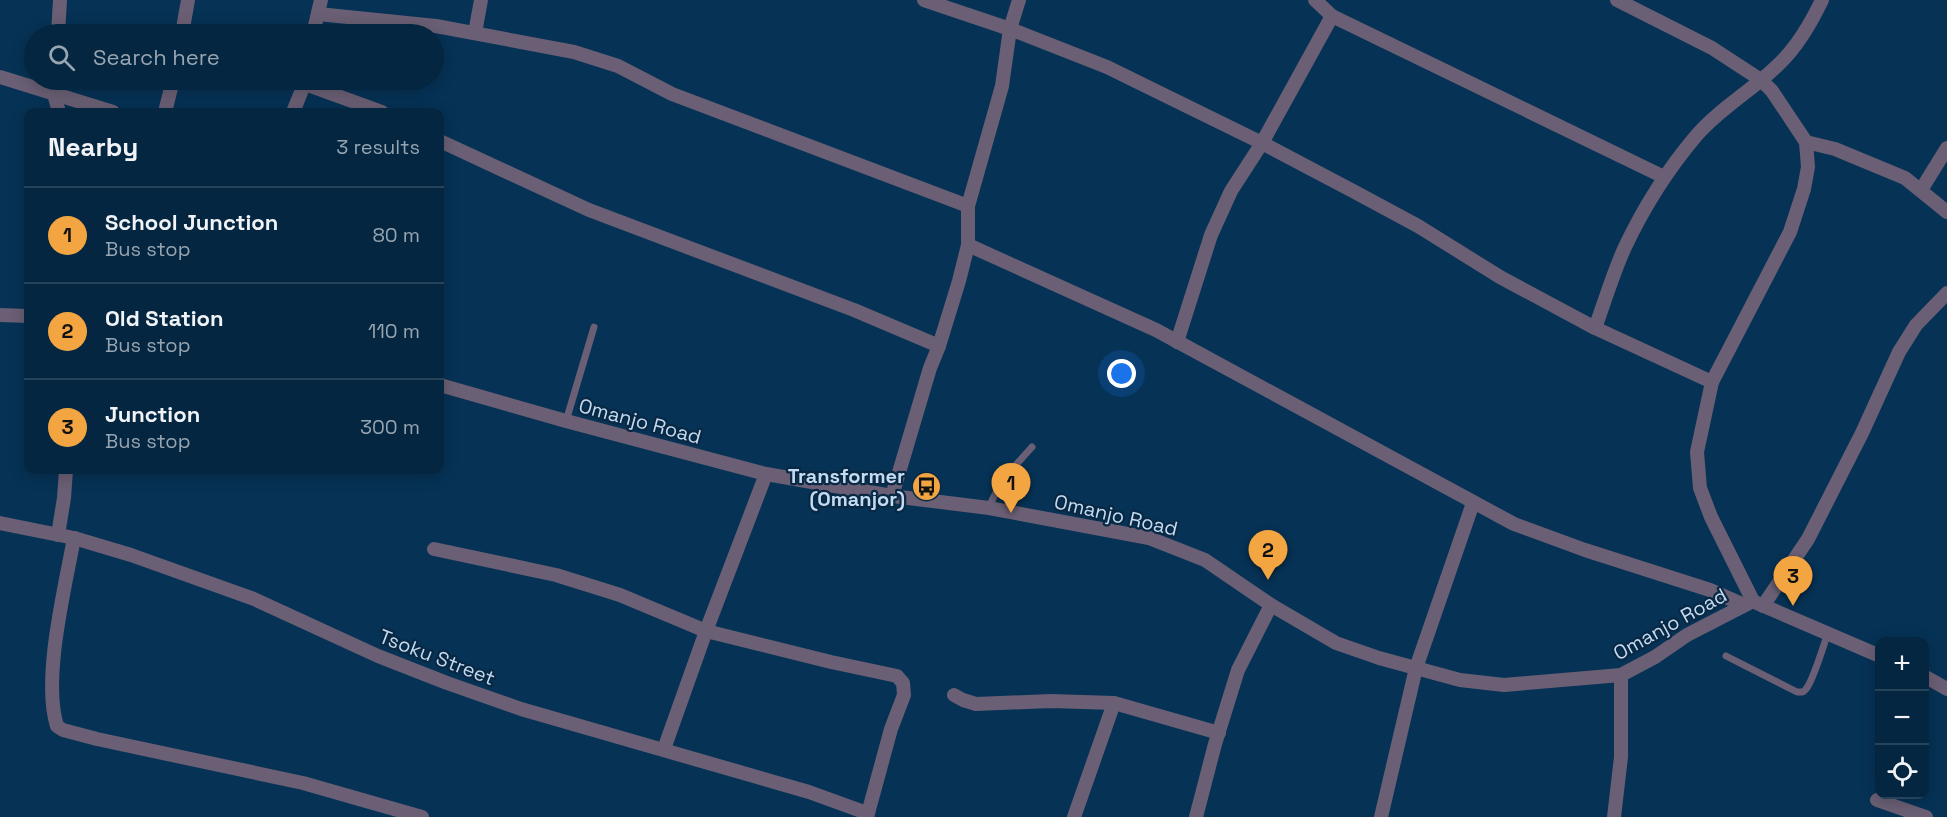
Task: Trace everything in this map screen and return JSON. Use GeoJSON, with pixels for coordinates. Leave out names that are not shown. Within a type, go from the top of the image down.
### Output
{"type":"FeatureCollection","features":[{"type":"Feature","properties":{"kind":"street"},"geometry":{"type":"LineString","coordinates":[[59,24],[60,0]]}},
{"type":"Feature","properties":{"kind":"street"},"geometry":{"type":"LineString","coordinates":[[184,24],[188,0]]}},
{"type":"Feature","properties":{"kind":"street"},"geometry":{"type":"LineString","coordinates":[[475,33],[481,0]]}},
{"type":"Feature","properties":{"kind":"street"},"geometry":{"type":"LineString","coordinates":[[924,0],[1010,28],[1107,67],[1262,143],[1418,226],[1500,276],[1595,328],[1712,382]]}},
{"type":"Feature","properties":{"kind":"street"},"geometry":{"type":"LineString","coordinates":[[892,496],[968,245],[968,206],[1002,86],[1010,28],[1019,0]]}},
{"type":"Feature","properties":{"kind":"street"},"geometry":{"type":"LineString","coordinates":[[1315,0],[1332,16],[1664,177]]}},
{"type":"Feature","properties":{"kind":"street"},"geometry":{"type":"LineString","coordinates":[[1617,0],[1712,48],[1761,80],[1772,91],[1806,142],[1808,167],[1804,189],[1790,232],[1712,382],[1697,452],[1700,488],[1719,537],[1753,604]]}},
{"type":"Feature","properties":{"kind":"street"},"geometry":{"type":"LineString","coordinates":[[1595,328],[1625,248],[1664,177],[1698,134],[1728,106],[1779,65],[1812,21],[1822,0]]}},
{"type":"Feature","properties":{"kind":"street"},"geometry":{"type":"LineString","coordinates":[[315,24],[319,7],[424,24]]}},
{"type":"Feature","properties":{"kind":"street"},"geometry":{"type":"LineString","coordinates":[[1177,342],[1211,235],[1231,191],[1262,143],[1332,16]]}},
{"type":"Feature","properties":{"kind":"street"},"geometry":{"type":"LineString","coordinates":[[444,27],[574,52],[618,66],[672,94],[968,206]]}},
{"type":"Feature","properties":{"kind":"street"},"geometry":{"type":"LineString","coordinates":[[0,77],[24,85]]}},
{"type":"Feature","properties":{"kind":"street"},"geometry":{"type":"LineString","coordinates":[[41,90],[100,108]]}},
{"type":"Feature","properties":{"kind":"street"},"geometry":{"type":"LineString","coordinates":[[54,90],[58,108]]}},
{"type":"Feature","properties":{"kind":"street"},"geometry":{"type":"LineString","coordinates":[[166,108],[170,90]]}},
{"type":"Feature","properties":{"kind":"street"},"geometry":{"type":"LineString","coordinates":[[295,108],[302,90]]}},
{"type":"Feature","properties":{"kind":"street"},"geometry":{"type":"LineString","coordinates":[[326,90],[372,108]]}},
{"type":"Feature","properties":{"kind":"street"},"geometry":{"type":"LineString","coordinates":[[1806,142],[1854,157],[1905,178],[1947,212]]}},
{"type":"Feature","properties":{"kind":"street"},"geometry":{"type":"LineString","coordinates":[[444,143],[589,210],[854,310],[939,345]]}},
{"type":"Feature","properties":{"kind":"street"},"geometry":{"type":"LineString","coordinates":[[1921,190],[1947,148]]}},
{"type":"Feature","properties":{"kind":"street"},"geometry":{"type":"LineString","coordinates":[[968,245],[1156,330],[1514,524],[1585,550],[1753,604],[1875,654]]}},
{"type":"Feature","properties":{"kind":"street"},"geometry":{"type":"LineString","coordinates":[[1753,604],[1808,539],[1862,433],[1899,351],[1916,325],[1947,293]]}},
{"type":"Feature","properties":{"kind":"street"},"geometry":{"type":"LineString","coordinates":[[0,315],[24,316]]}},
{"type":"Feature","properties":{"kind":"street","name":"Omanjo Road"},"geometry":{"type":"LineString","coordinates":[[444,386],[766,474],[892,496],[989,508],[1088,525],[1159,542],[1205,560],[1271,605],[1336,643],[1379,658],[1460,680],[1504,685],[1621,675],[1655,657],[1687,635],[1753,604]]}},
{"type":"Feature","properties":{"kind":"street"},"geometry":{"type":"LineString","coordinates":[[58,535],[66,474]]}},
{"type":"Feature","properties":{"kind":"street"},"geometry":{"type":"LineString","coordinates":[[664,749],[766,474]]}},
{"type":"Feature","properties":{"kind":"street"},"geometry":{"type":"LineString","coordinates":[[1381,817],[1416,668],[1473,503]]}},
{"type":"Feature","properties":{"kind":"street","name":"Tsoku Street"},"geometry":{"type":"LineString","coordinates":[[0,523],[74,538],[131,555],[254,599],[378,656],[447,683],[521,709],[809,792],[867,815]]}},
{"type":"Feature","properties":{"kind":"street"},"geometry":{"type":"LineString","coordinates":[[74,538],[53,663],[52,693],[57,726],[63,730],[97,739],[303,783],[422,817]]}},
{"type":"Feature","properties":{"kind":"street"},"geometry":{"type":"LineString","coordinates":[[434,549],[556,575],[620,596],[706,631],[897,676],[903,684],[904,695],[891,729],[867,815]]}},
{"type":"Feature","properties":{"kind":"street"},"geometry":{"type":"LineString","coordinates":[[1196,817],[1238,670],[1271,605]]}},
{"type":"Feature","properties":{"kind":"street"},"geometry":{"type":"LineString","coordinates":[[1614,817],[1621,757],[1621,675]]}},
{"type":"Feature","properties":{"kind":"street"},"geometry":{"type":"LineString","coordinates":[[1929,679],[1947,689]]}},
{"type":"Feature","properties":{"kind":"street"},"geometry":{"type":"LineString","coordinates":[[954,695],[976,704],[1051,701],[1114,703],[1219,733]]}},
{"type":"Feature","properties":{"kind":"street"},"geometry":{"type":"LineString","coordinates":[[1074,817],[1114,703]]}},
{"type":"Feature","properties":{"kind":"street"},"geometry":{"type":"LineString","coordinates":[[1877,801],[1926,817]]}},
{"type":"Feature","properties":{"kind":"lane"},"geometry":{"type":"LineString","coordinates":[[566,421],[594,327]]}},
{"type":"Feature","properties":{"kind":"lane"},"geometry":{"type":"LineString","coordinates":[[989,508],[999,486],[1032,447]]}},
{"type":"Feature","properties":{"kind":"lane"},"geometry":{"type":"LineString","coordinates":[[1726,656],[1797,692],[1802,692],[1812,678],[1828,633]]}},
{"type":"Feature","properties":{"kind":"place","name":"Transformer (Omanjor)"},"geometry":{"type":"Point","coordinates":[926,487]}},
{"type":"Feature","properties":{"kind":"place","name":"School Junction"},"geometry":{"type":"Point","coordinates":[1011,513]}},
{"type":"Feature","properties":{"kind":"place","name":"Old Station"},"geometry":{"type":"Point","coordinates":[1268,580]}},
{"type":"Feature","properties":{"kind":"place","name":"Junction"},"geometry":{"type":"Point","coordinates":[1793,606]}}]}
